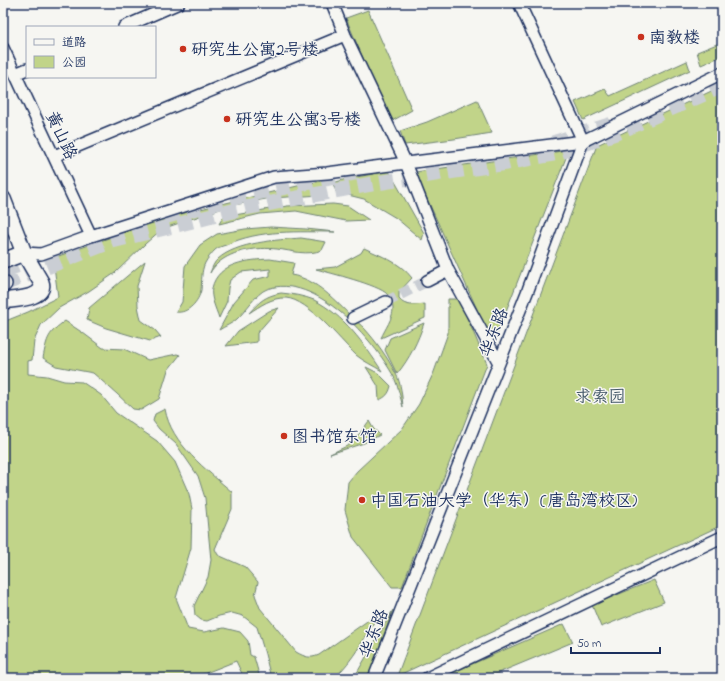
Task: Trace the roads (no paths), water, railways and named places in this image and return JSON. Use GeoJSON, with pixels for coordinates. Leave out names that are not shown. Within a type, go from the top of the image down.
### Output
{"type":"FeatureCollection","features":[{"type":"Feature","properties":{"kind":"street"},"geometry":{"type":"LineString","coordinates":[[126,26],[179,3]]}},
{"type":"Feature","properties":{"kind":"street"},"geometry":{"type":"LineString","coordinates":[[332,3],[345,35],[406,162],[448,270],[499,363]]}},
{"type":"Feature","properties":{"kind":"street"},"geometry":{"type":"LineString","coordinates":[[519,3],[583,141]]}},
{"type":"Feature","properties":{"kind":"street"},"geometry":{"type":"LineString","coordinates":[[54,156],[345,35]]}},
{"type":"Feature","properties":{"kind":"street","name":"黄山路"},"geometry":{"type":"LineString","coordinates":[[3,48],[91,236]]}},
{"type":"Feature","properties":{"kind":"street"},"geometry":{"type":"LineString","coordinates":[[15,74],[26,69]]}},
{"type":"Feature","properties":{"kind":"street"},"geometry":{"type":"LineString","coordinates":[[3,261],[24,253],[41,254],[91,236],[274,177],[326,173],[583,141],[722,73]]}},
{"type":"Feature","properties":{"kind":"street","name":"华东路"},"geometry":{"type":"LineString","coordinates":[[374,678],[499,363],[583,141]]}},
{"type":"Feature","properties":{"kind":"street"},"geometry":{"type":"LineString","coordinates":[[3,199],[24,253],[41,282],[42,290],[37,294],[3,301]]}},
{"type":"Feature","properties":{"kind":"street"},"geometry":{"type":"LineString","coordinates":[[427,281],[448,270]]}},
{"type":"Feature","properties":{"kind":"street"},"geometry":{"type":"LineString","coordinates":[[353,318],[386,302]]}},
{"type":"Feature","properties":{"kind":"street"},"geometry":{"type":"LineString","coordinates":[[427,678],[722,537]]}},
{"type":"Feature","properties":{"kind":"tunnel"},"geometry":{"type":"LineString","coordinates":[[4,284],[112,241],[245,208],[377,183],[507,163],[558,153],[616,133],[722,86]]}},
{"type":"Feature","properties":{"kind":"tunnel"},"geometry":{"type":"LineString","coordinates":[[553,143],[612,124]]}},
{"type":"Feature","properties":{"kind":"tunnel"},"geometry":{"type":"LineString","coordinates":[[164,217],[242,196],[355,173]]}},
{"type":"Feature","properties":{"kind":"tunnel"},"geometry":{"type":"LineString","coordinates":[[3,271],[41,257]]}},
{"type":"Feature","properties":{"kind":"tunnel"},"geometry":{"type":"LineString","coordinates":[[386,302],[427,281]]}},
{"type":"Feature","properties":{"kind":"place","name":"南教楼"},"geometry":{"type":"Point","coordinates":[641,37]}},
{"type":"Feature","properties":{"kind":"place","name":"研究生公寓2号楼"},"geometry":{"type":"Point","coordinates":[183,49]}},
{"type":"Feature","properties":{"kind":"place","name":"研究生公寓3号楼"},"geometry":{"type":"Point","coordinates":[227,119]}},
{"type":"Feature","properties":{"kind":"place","name":"图书馆东馆"},"geometry":{"type":"Point","coordinates":[284,436]}},
{"type":"Feature","properties":{"kind":"place","name":"中国石油大学（华东）(唐岛湾校区)"},"geometry":{"type":"Point","coordinates":[362,500]}},
{"type":"Feature","properties":{"kind":"park label","name":"求索园"},"geometry":{"type":"Point","coordinates":[600,396]}}]}
